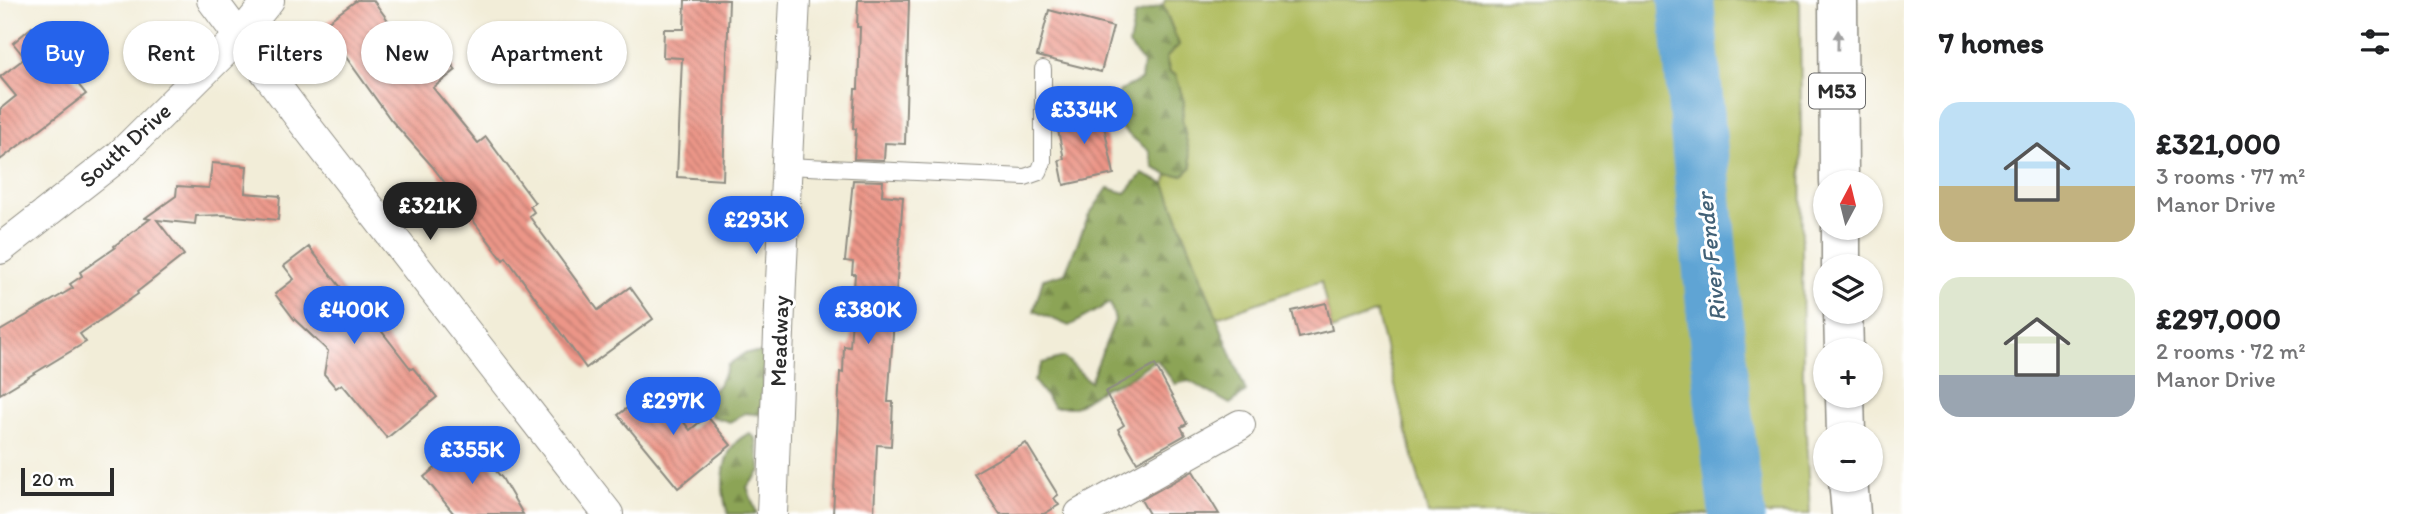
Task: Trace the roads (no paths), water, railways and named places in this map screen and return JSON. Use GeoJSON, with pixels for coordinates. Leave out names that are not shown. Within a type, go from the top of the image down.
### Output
{"type":"FeatureCollection","features":[{"type":"Feature","properties":{"kind":"highway","name":"M53"},"geometry":{"type":"LineString","coordinates":[[1838,0],[1839,170]]}},
{"type":"Feature","properties":{"kind":"highway"},"geometry":{"type":"LineString","coordinates":[[1849,492],[1851,514]]}},
{"type":"Feature","properties":{"kind":"street"},"geometry":{"type":"LineString","coordinates":[[212,0],[233,27]]}},
{"type":"Feature","properties":{"kind":"street","name":"South Drive"},"geometry":{"type":"LineString","coordinates":[[252,21],[270,0]]}},
{"type":"Feature","properties":{"kind":"street","name":"Meadway"},"geometry":{"type":"LineString","coordinates":[[772,514],[795,0]]}},
{"type":"Feature","properties":{"kind":"street","name":"South Drive"},"geometry":{"type":"LineString","coordinates":[[0,249],[119,156],[233,43]]}},
{"type":"Feature","properties":{"kind":"street"},"geometry":{"type":"LineString","coordinates":[[275,84],[608,514]]}},
{"type":"Feature","properties":{"kind":"street"},"geometry":{"type":"LineString","coordinates":[[1080,514],[1240,425]]}},
{"type":"Feature","properties":{"kind":"lane"},"geometry":{"type":"LineString","coordinates":[[786,166],[1025,177],[1039,172],[1043,162],[1043,69]]}},
{"type":"Feature","properties":{"kind":"waterway","name":"River Fender"},"geometry":{"type":"LineString","coordinates":[[1686,0],[1723,404],[1737,514]]}}]}
